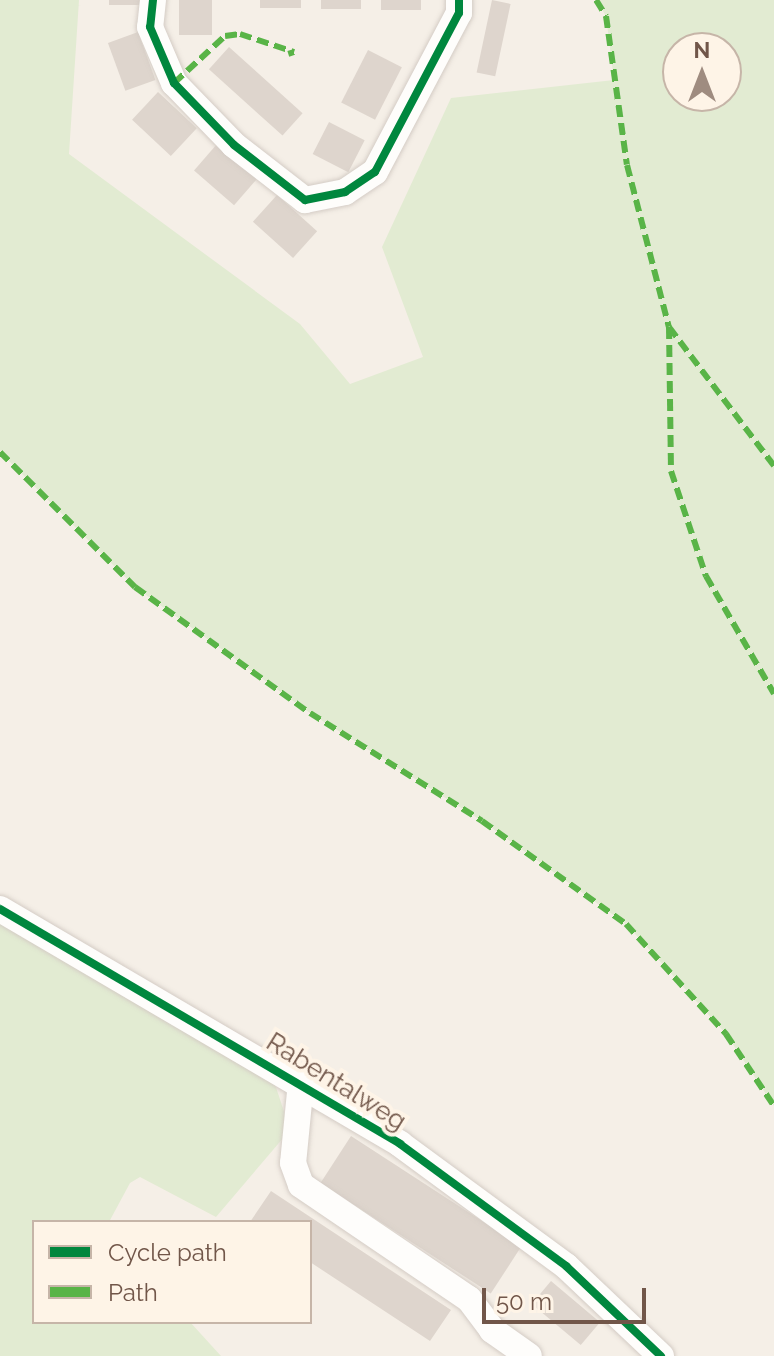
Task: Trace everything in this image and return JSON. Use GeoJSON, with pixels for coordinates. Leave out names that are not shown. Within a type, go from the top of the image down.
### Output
{"type":"FeatureCollection","features":[{"type":"Feature","properties":{"kind":"street"},"geometry":{"type":"LineString","coordinates":[[153,0],[150,27],[174,83],[234,145],[305,200],[345,192],[375,172],[459,13],[459,0]]}},
{"type":"Feature","properties":{"kind":"street","name":"Rabentalweg"},"geometry":{"type":"LineString","coordinates":[[0,909],[301,1082],[400,1144],[566,1266],[661,1356]]}},
{"type":"Feature","properties":{"kind":"street"},"geometry":{"type":"LineString","coordinates":[[301,1082],[293,1163],[301,1185],[469,1299],[492,1330],[529,1356]]}},
{"type":"Feature","properties":{"kind":"green space"},"geometry":{"type":"Polygon","coordinates":[[[0,0],[79,0],[69,154],[300,324],[350,384],[423,357],[382,247],[451,98],[614,80],[606,16],[596,0],[774,0],[774,1106],[726,1034],[626,924],[482,821],[310,713],[135,587],[0,452],[0,0]]]}},
{"type":"Feature","properties":{"kind":"green space"},"geometry":{"type":"Polygon","coordinates":[[[0,921],[273,1078],[290,1130],[216,1217],[140,1177],[130,1183],[110,1220],[32,1220],[32,1324],[192,1324],[221,1356],[0,1356],[0,921]]]}},
{"type":"Feature","properties":{"kind":"building"},"geometry":{"type":"Polygon","coordinates":[[[109,0],[140,0],[140,5],[109,5],[109,0]]]}},
{"type":"Feature","properties":{"kind":"building"},"geometry":{"type":"Polygon","coordinates":[[[179,0],[212,0],[212,35],[179,35],[179,0]]]}},
{"type":"Feature","properties":{"kind":"building"},"geometry":{"type":"Polygon","coordinates":[[[260,0],[301,0],[301,8],[260,8],[260,0]]]}},
{"type":"Feature","properties":{"kind":"building"},"geometry":{"type":"Polygon","coordinates":[[[321,0],[361,0],[361,9],[321,9],[321,0]]]}},
{"type":"Feature","properties":{"kind":"building"},"geometry":{"type":"Polygon","coordinates":[[[381,0],[421,0],[421,10],[381,10],[381,0]]]}},
{"type":"Feature","properties":{"kind":"building"},"geometry":{"type":"Polygon","coordinates":[[[492,0],[511,4],[495,76],[477,72],[492,0]]]}},
{"type":"Feature","properties":{"kind":"building"},"geometry":{"type":"Polygon","coordinates":[[[138,32],[155,80],[125,91],[108,43],[138,32]]]}},
{"type":"Feature","properties":{"kind":"building"},"geometry":{"type":"Polygon","coordinates":[[[229,47],[303,113],[282,136],[209,69],[229,47]]]}},
{"type":"Feature","properties":{"kind":"building"},"geometry":{"type":"Polygon","coordinates":[[[368,50],[402,67],[375,120],[341,103],[368,50]]]}},
{"type":"Feature","properties":{"kind":"building"},"geometry":{"type":"Polygon","coordinates":[[[158,92],[197,128],[171,156],[132,120],[158,92]]]}},
{"type":"Feature","properties":{"kind":"building"},"geometry":{"type":"Polygon","coordinates":[[[329,122],[365,140],[348,172],[313,154],[329,122]]]}},
{"type":"Feature","properties":{"kind":"building"},"geometry":{"type":"Polygon","coordinates":[[[217,144],[257,179],[234,205],[194,170],[217,144]]]}},
{"type":"Feature","properties":{"kind":"building"},"geometry":{"type":"Polygon","coordinates":[[[277,195],[317,231],[293,258],[253,222],[277,195]]]}},
{"type":"Feature","properties":{"kind":"building"},"geometry":{"type":"Polygon","coordinates":[[[351,1136],[521,1247],[491,1294],[321,1183],[351,1136]]]}},
{"type":"Feature","properties":{"kind":"building"},"geometry":{"type":"Polygon","coordinates":[[[271,1191],[451,1310],[430,1341],[312,1263],[312,1220],[251,1220],[271,1191]]]}},
{"type":"Feature","properties":{"kind":"building"},"geometry":{"type":"Polygon","coordinates":[[[551,1281],[600,1322],[581,1345],[532,1304],[551,1281]]]}},
{"type":"Feature","properties":{"kind":"marked path"},"geometry":{"type":"LineString","coordinates":[[596,0],[606,16],[627,165],[669,327],[774,466]]}},
{"type":"Feature","properties":{"kind":"marked path"},"geometry":{"type":"LineString","coordinates":[[174,83],[225,36],[240,34],[294,52],[288,54]]}},
{"type":"Feature","properties":{"kind":"marked path"},"geometry":{"type":"LineString","coordinates":[[669,327],[671,471],[706,576],[774,694]]}},
{"type":"Feature","properties":{"kind":"marked path"},"geometry":{"type":"LineString","coordinates":[[0,452],[135,587],[310,713],[482,821],[626,924],[726,1034],[774,1106]]}},
{"type":"Feature","properties":{"kind":"cycle path"},"geometry":{"type":"LineString","coordinates":[[153,0],[150,27],[174,83],[234,145],[305,200],[345,192],[375,172],[459,13],[459,0]]}},
{"type":"Feature","properties":{"kind":"cycle path"},"geometry":{"type":"LineString","coordinates":[[0,909],[400,1144],[566,1266],[661,1356]]}}]}
